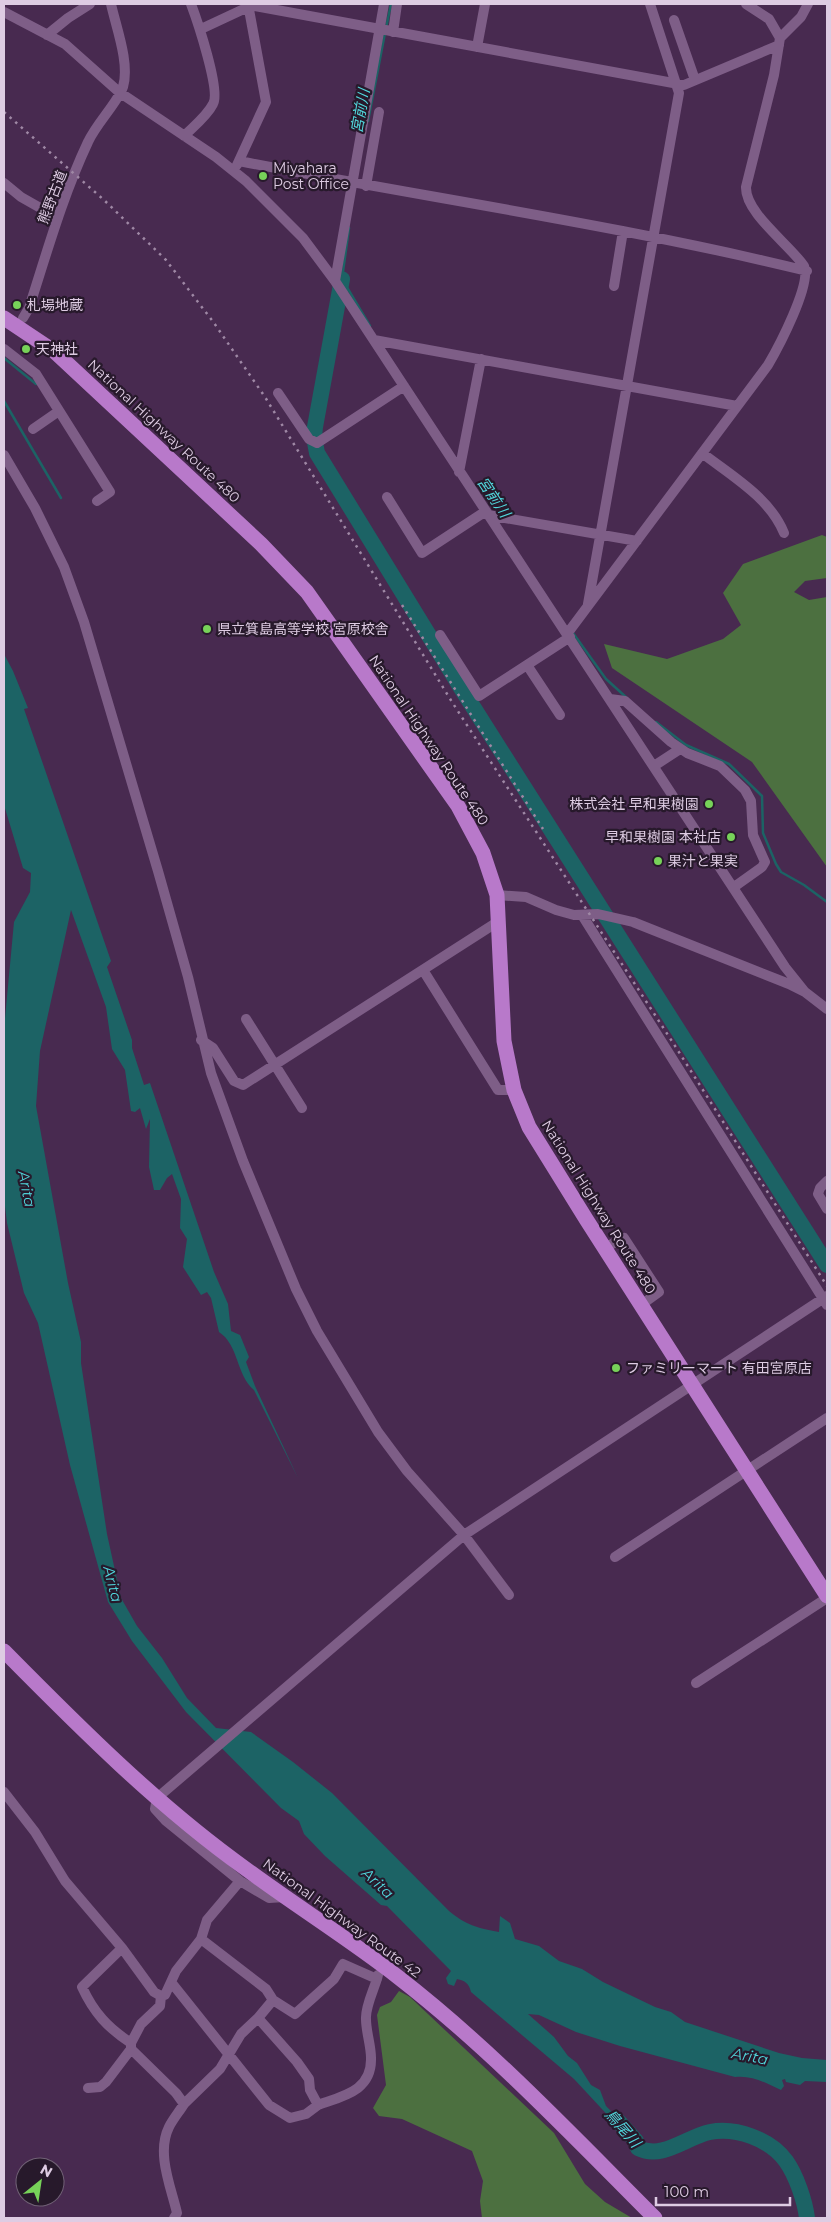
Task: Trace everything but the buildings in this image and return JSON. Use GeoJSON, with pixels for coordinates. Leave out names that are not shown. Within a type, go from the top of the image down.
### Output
{"type":"FeatureCollection","features":[{"type":"Feature","properties":{"kind":"highway","name":"National Highway Route 480"},"geometry":{"type":"LineString","coordinates":[[4,318],[55,352],[261,544],[307,592],[458,806],[483,853],[497,896],[504,1041],[514,1090],[530,1127],[604,1248],[827,1597]]}},
{"type":"Feature","properties":{"kind":"highway","name":"National Highway Route 42"},"geometry":{"type":"LineString","coordinates":[[4,1651],[158,1798],[245,1869],[398,1977],[488,2054],[655,2218]]}},
{"type":"Feature","properties":{"kind":"street"},"geometry":{"type":"LineString","coordinates":[[47,35],[68,18],[90,4]]}},
{"type":"Feature","properties":{"kind":"street"},"geometry":{"type":"LineString","coordinates":[[111,4],[124,58],[124,78],[120,92]]}},
{"type":"Feature","properties":{"kind":"street"},"geometry":{"type":"LineString","coordinates":[[184,136],[210,109],[215,100],[200,28],[191,4]]}},
{"type":"Feature","properties":{"kind":"street"},"geometry":{"type":"LineString","coordinates":[[335,280],[384,4]]}},
{"type":"Feature","properties":{"kind":"street"},"geometry":{"type":"LineString","coordinates":[[393,32],[398,4]]}},
{"type":"Feature","properties":{"kind":"street"},"geometry":{"type":"LineString","coordinates":[[477,47],[485,4]]}},
{"type":"Feature","properties":{"kind":"street"},"geometry":{"type":"LineString","coordinates":[[588,605],[679,93],[678,84],[650,4]]}},
{"type":"Feature","properties":{"kind":"street"},"geometry":{"type":"LineString","coordinates":[[440,635],[478,696],[568,636],[588,605],[774,354],[792,316],[807,271],[800,259],[757,212],[746,194],[746,186],[774,75],[779,41],[769,18],[746,4]]}},
{"type":"Feature","properties":{"kind":"street"},"geometry":{"type":"LineString","coordinates":[[200,28],[249,6],[255,6],[684,85],[779,41],[801,17],[808,4]]}},
{"type":"Feature","properties":{"kind":"street"},"geometry":{"type":"LineString","coordinates":[[233,172],[240,161],[266,102],[249,6]]}},
{"type":"Feature","properties":{"kind":"street"},"geometry":{"type":"LineString","coordinates":[[4,12],[68,47],[120,92],[233,172],[291,225],[335,280],[459,472],[734,887],[785,968],[805,992],[827,1009]]}},
{"type":"Feature","properties":{"kind":"street"},"geometry":{"type":"LineString","coordinates":[[674,20],[695,80]]}},
{"type":"Feature","properties":{"kind":"street","name":"熊野古道"},"geometry":{"type":"LineString","coordinates":[[23,318],[29,308],[58,218],[89,139],[120,92]]}},
{"type":"Feature","properties":{"kind":"street"},"geometry":{"type":"LineString","coordinates":[[366,186],[379,112]]}},
{"type":"Feature","properties":{"kind":"street"},"geometry":{"type":"LineString","coordinates":[[240,161],[366,186],[654,237],[807,271]]}},
{"type":"Feature","properties":{"kind":"street"},"geometry":{"type":"LineString","coordinates":[[4,183],[21,198],[58,218]]}},
{"type":"Feature","properties":{"kind":"street"},"geometry":{"type":"LineString","coordinates":[[614,286],[623,231]]}},
{"type":"Feature","properties":{"kind":"street"},"geometry":{"type":"LineString","coordinates":[[4,310],[23,318],[55,352]]}},
{"type":"Feature","properties":{"kind":"street"},"geometry":{"type":"LineString","coordinates":[[374,340],[737,406]]}},
{"type":"Feature","properties":{"kind":"street"},"geometry":{"type":"LineString","coordinates":[[4,349],[36,374],[110,492],[97,501]]}},
{"type":"Feature","properties":{"kind":"street"},"geometry":{"type":"LineString","coordinates":[[459,472],[481,359]]}},
{"type":"Feature","properties":{"kind":"street"},"geometry":{"type":"LineString","coordinates":[[278,393],[309,439],[317,443],[404,386]]}},
{"type":"Feature","properties":{"kind":"street"},"geometry":{"type":"LineString","coordinates":[[33,429],[59,411]]}},
{"type":"Feature","properties":{"kind":"street"},"geometry":{"type":"LineString","coordinates":[[702,453],[759,497],[778,518],[784,533]]}},
{"type":"Feature","properties":{"kind":"street"},"geometry":{"type":"LineString","coordinates":[[4,455],[35,508],[60,559],[84,622],[120,737],[188,977],[201,1040],[210,1072],[243,1161],[281,1254],[317,1331],[378,1432],[407,1471],[464,1536],[509,1595]]}},
{"type":"Feature","properties":{"kind":"street"},"geometry":{"type":"LineString","coordinates":[[387,497],[422,553],[487,513],[637,541]]}},
{"type":"Feature","properties":{"kind":"street"},"geometry":{"type":"LineString","coordinates":[[527,665],[560,715]]}},
{"type":"Feature","properties":{"kind":"street"},"geometry":{"type":"LineString","coordinates":[[610,699],[625,701],[658,732],[680,749],[720,766],[750,797],[753,834],[765,862],[762,868],[734,887]]}},
{"type":"Feature","properties":{"kind":"street"},"geometry":{"type":"LineString","coordinates":[[654,766],[680,749]]}},
{"type":"Feature","properties":{"kind":"street"},"geometry":{"type":"LineString","coordinates":[[497,896],[526,897],[556,910],[582,915],[611,916],[644,925],[805,992]]}},
{"type":"Feature","properties":{"kind":"street"},"geometry":{"type":"LineString","coordinates":[[287,1897],[269,1898],[240,1881],[164,1820],[155,1809],[158,1798],[464,1536],[692,1385],[824,1301],[582,915]]}},
{"type":"Feature","properties":{"kind":"street"},"geometry":{"type":"LineString","coordinates":[[201,1040],[213,1048],[238,1084],[243,1085],[499,920]]}},
{"type":"Feature","properties":{"kind":"street"},"geometry":{"type":"LineString","coordinates":[[423,970],[498,1090],[514,1090]]}},
{"type":"Feature","properties":{"kind":"street"},"geometry":{"type":"LineString","coordinates":[[246,1019],[302,1108]]}},
{"type":"Feature","properties":{"kind":"street"},"geometry":{"type":"LineString","coordinates":[[827,1181],[820,1188],[818,1194],[827,1209]]}},
{"type":"Feature","properties":{"kind":"street"},"geometry":{"type":"LineString","coordinates":[[604,1248],[624,1238],[659,1292],[641,1305]]}},
{"type":"Feature","properties":{"kind":"street"},"geometry":{"type":"LineString","coordinates":[[615,1557],[827,1418]]}},
{"type":"Feature","properties":{"kind":"street"},"geometry":{"type":"LineString","coordinates":[[696,1684],[827,1597]]}},
{"type":"Feature","properties":{"kind":"street"},"geometry":{"type":"LineString","coordinates":[[4,1792],[35,1832],[65,1882],[122,1948],[154,1992],[161,1996]]}},
{"type":"Feature","properties":{"kind":"street"},"geometry":{"type":"LineString","coordinates":[[161,1996],[165,1995],[176,1971],[201,1939],[207,1920],[240,1881]]}},
{"type":"Feature","properties":{"kind":"street"},"geometry":{"type":"LineString","coordinates":[[201,1939],[266,1989],[273,2000],[295,2014],[334,1979],[343,1964],[377,1979]]}},
{"type":"Feature","properties":{"kind":"street"},"geometry":{"type":"LineString","coordinates":[[122,1948],[82,1987],[100,2019],[131,2046],[176,2093],[184,2104]]}},
{"type":"Feature","properties":{"kind":"street"},"geometry":{"type":"LineString","coordinates":[[171,1982],[269,2106],[290,2118],[306,2114],[318,2106],[352,2094],[365,2080],[371,2058],[366,2009],[377,1979],[380,1964]]}},
{"type":"Feature","properties":{"kind":"street"},"geometry":{"type":"LineString","coordinates":[[88,2088],[100,2087],[106,2082],[131,2046],[141,2024],[160,2006],[161,1996]]}},
{"type":"Feature","properties":{"kind":"street"},"geometry":{"type":"LineString","coordinates":[[174,2218],[177,2213],[166,2173],[164,2142],[168,2128],[184,2104],[220,2069],[241,2034],[273,2000]]}},
{"type":"Feature","properties":{"kind":"street"},"geometry":{"type":"LineString","coordinates":[[258,2018],[309,2079],[310,2090],[318,2106]]}},
{"type":"Feature","properties":{"kind":"shaded area"},"geometry":{"type":"Polygon","coordinates":[[[822,535],[827,537],[827,578],[805,581],[794,592],[809,600],[827,597],[827,867],[752,762],[612,668],[604,644],[667,659],[723,639],[741,625],[723,593],[743,564],[822,535]]]}},
{"type":"Feature","properties":{"kind":"shaded area"},"geometry":{"type":"Polygon","coordinates":[[[399,1991],[410,1997],[554,2133],[585,2184],[605,2202],[632,2218],[482,2218],[480,2201],[483,2181],[472,2151],[402,2119],[379,2116],[373,2108],[386,2085],[377,2015],[380,2007],[391,2002],[399,1991]]]}},
{"type":"Feature","properties":{"kind":"water","name":"Arita"},"geometry":{"type":"Polygon","coordinates":[[[4,654],[28,708],[24,709],[111,961],[107,967],[132,1040],[132,1048],[144,1085],[150,1083],[214,1272],[228,1304],[231,1331],[240,1335],[249,1357],[246,1362],[255,1386],[298,1478],[254,1390],[248,1384],[230,1344],[219,1332],[211,1298],[207,1292],[201,1295],[183,1267],[187,1239],[180,1228],[181,1199],[172,1174],[167,1178],[160,1190],[154,1190],[149,1167],[150,1119],[146,1129],[140,1108],[135,1112],[131,1111],[125,1070],[112,1049],[106,1007],[71,910],[40,1051],[36,1106],[68,1283],[81,1342],[81,1363],[107,1534],[121,1598],[137,1626],[162,1658],[187,1698],[216,1728],[251,1732],[293,1762],[332,1793],[449,1911],[461,1920],[478,1927],[499,1932],[500,1916],[510,1923],[515,1939],[539,1946],[559,1961],[582,1969],[603,1982],[655,2007],[671,2012],[685,2022],[779,2053],[802,2058],[827,2060],[827,2082],[805,2081],[800,2085],[786,2082],[785,2079],[782,2080],[784,2086],[781,2090],[753,2078],[735,2077],[620,2046],[576,2032],[539,2015],[528,2014],[554,2037],[568,2056],[577,2063],[591,2085],[600,2090],[606,2106],[617,2117],[629,2124],[635,2138],[627,2136],[574,2079],[471,1992],[466,1983],[457,1979],[454,1986],[448,1984],[446,1978],[451,1971],[387,1906],[381,1905],[325,1856],[304,1834],[299,1821],[281,1808],[186,1712],[132,1641],[108,1602],[70,1465],[38,1323],[24,1293],[7,1223],[4,1198],[4,1029],[14,922],[30,892],[31,873],[23,868],[4,805],[4,654]]]}},
{"type":"Feature","properties":{"kind":"waterway","name":"宮前川"},"geometry":{"type":"LineString","coordinates":[[386,28],[391,4]]}},
{"type":"Feature","properties":{"kind":"waterway","name":"宮前川"},"geometry":{"type":"LineString","coordinates":[[368,121],[385,33]]}},
{"type":"Feature","properties":{"kind":"waterway","name":"宮前川"},"geometry":{"type":"LineString","coordinates":[[349,228],[342,279],[370,326]]}},
{"type":"Feature","properties":{"kind":"waterway"},"geometry":{"type":"LineString","coordinates":[[342,279],[315,427],[314,437],[317,453],[463,691],[827,1265]]}},
{"type":"Feature","properties":{"kind":"waterway"},"geometry":{"type":"LineString","coordinates":[[4,358],[36,384]]}},
{"type":"Feature","properties":{"kind":"waterway"},"geometry":{"type":"LineString","coordinates":[[4,401],[61,498]]}},
{"type":"Feature","properties":{"kind":"waterway","name":"宮前川"},"geometry":{"type":"LineString","coordinates":[[573,633],[606,679],[627,698]]}},
{"type":"Feature","properties":{"kind":"waterway","name":"宮前川"},"geometry":{"type":"LineString","coordinates":[[656,722],[686,745],[729,764],[762,796],[763,833],[776,864],[781,872],[804,885],[827,902]]}},
{"type":"Feature","properties":{"kind":"waterway","name":"鳥尾川"},"geometry":{"type":"LineString","coordinates":[[619,2122],[636,2141],[638,2148],[647,2151],[665,2150],[701,2135],[720,2131],[741,2133],[762,2141],[779,2153],[790,2167],[800,2188],[807,2218]]}},
{"type":"Feature","properties":{"kind":"railway"},"geometry":{"type":"LineString","coordinates":[[4,112],[104,200],[166,260],[214,323],[265,397],[452,702],[677,1049],[827,1286]]}},
{"type":"Feature","properties":{"kind":"railway"},"geometry":{"type":"LineString","coordinates":[[402,605],[543,829]]}},
{"type":"Feature","properties":{"kind":"place","name":"Miyahara Post Office"},"geometry":{"type":"Point","coordinates":[263,176]}},
{"type":"Feature","properties":{"kind":"place","name":"札場地蔵"},"geometry":{"type":"Point","coordinates":[17,305]}},
{"type":"Feature","properties":{"kind":"place","name":"天神社"},"geometry":{"type":"Point","coordinates":[26,349]}},
{"type":"Feature","properties":{"kind":"place","name":"県立箕島高等学校 宮原校舎"},"geometry":{"type":"Point","coordinates":[207,629]}},
{"type":"Feature","properties":{"kind":"place","name":"株式会社 早和果樹園"},"geometry":{"type":"Point","coordinates":[709,804]}},
{"type":"Feature","properties":{"kind":"place","name":"早和果樹園 本社店"},"geometry":{"type":"Point","coordinates":[731,837]}},
{"type":"Feature","properties":{"kind":"place","name":"果汁と果実"},"geometry":{"type":"Point","coordinates":[658,861]}},
{"type":"Feature","properties":{"kind":"place","name":"ファミリーマート 有田宮原店"},"geometry":{"type":"Point","coordinates":[616,1368]}}]}
